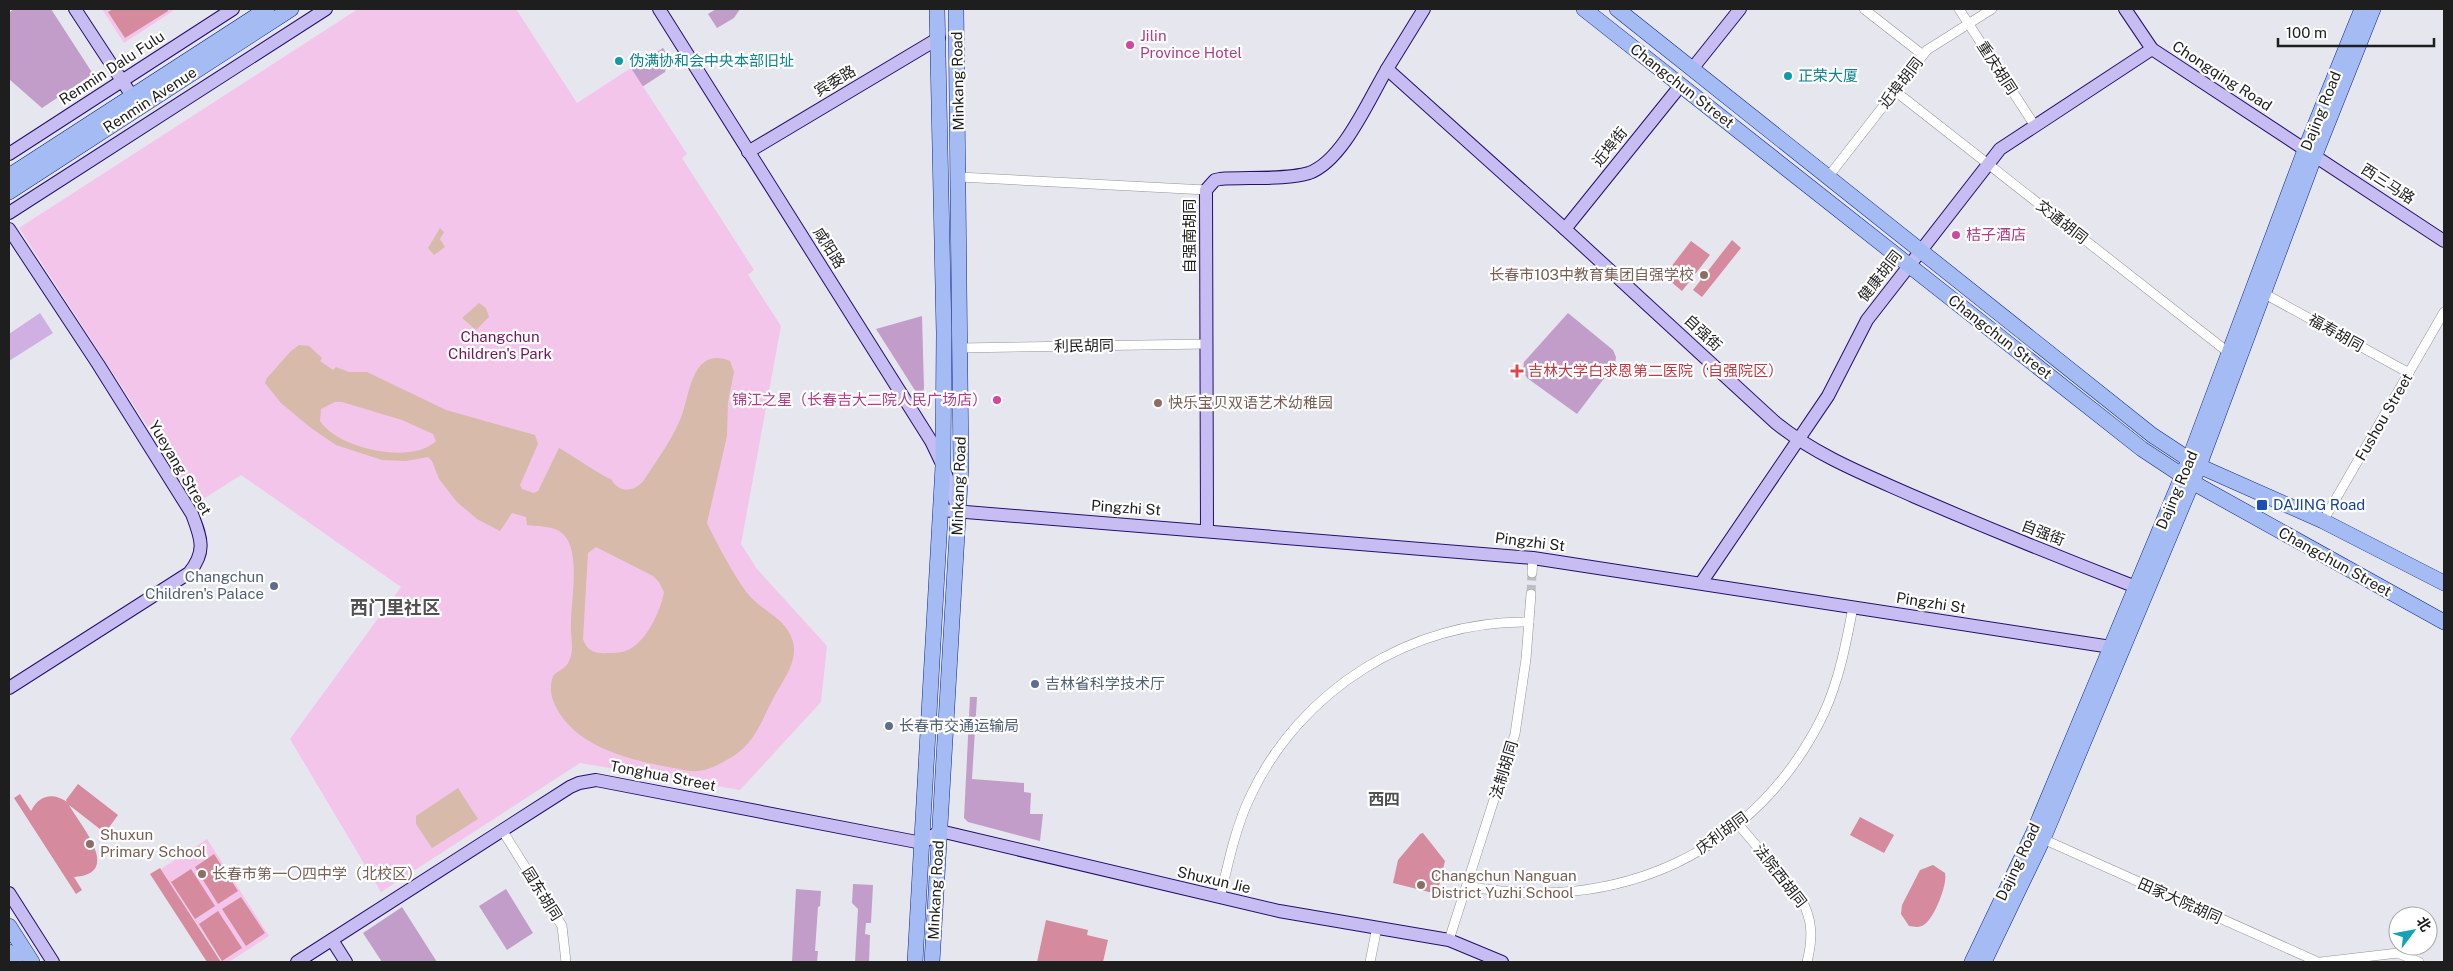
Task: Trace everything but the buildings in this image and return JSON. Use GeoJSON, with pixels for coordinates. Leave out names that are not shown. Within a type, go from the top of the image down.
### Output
{"type":"FeatureCollection","features":[{"type":"Feature","properties":{"kind":"main road","name":"Renmin Avenue"},"geometry":{"type":"LineString","coordinates":[[9,176],[268,9]]}},
{"type":"Feature","properties":{"kind":"main road","name":"Renmin Avenue"},"geometry":{"type":"LineString","coordinates":[[9,192],[291,9]]}},
{"type":"Feature","properties":{"kind":"main road","name":"Minkang Road"},"geometry":{"type":"LineString","coordinates":[[915,962],[943,466],[944,333],[937,9]]}},
{"type":"Feature","properties":{"kind":"main road","name":"Minkang Road"},"geometry":{"type":"LineString","coordinates":[[932,962],[959,511],[959,177],[956,9]]}},
{"type":"Feature","properties":{"kind":"main road","name":"Changchun Street"},"geometry":{"type":"LineString","coordinates":[[1584,9],[2142,449],[2187,479],[2444,622]]}},
{"type":"Feature","properties":{"kind":"main road","name":"Changchun Street"},"geometry":{"type":"LineString","coordinates":[[1617,9],[2152,435],[2194,463],[2323,522],[2444,583]]}},
{"type":"Feature","properties":{"kind":"main road","name":"Dajing Road"},"geometry":{"type":"LineString","coordinates":[[1984,962],[2043,839],[2263,293],[2310,152],[2362,9]]}},
{"type":"Feature","properties":{"kind":"main road","name":"Dajing Road"},"geometry":{"type":"LineString","coordinates":[[2194,463],[2229,353],[2310,152],[2373,9]]}},
{"type":"Feature","properties":{"kind":"main road","name":"Dajing Road"},"geometry":{"type":"LineString","coordinates":[[1972,962],[2033,834],[2136,586],[2187,479]]}},
{"type":"Feature","properties":{"kind":"main road"},"geometry":{"type":"LineString","coordinates":[[9,926],[32,962]]}},
{"type":"Feature","properties":{"kind":"main road"},"geometry":{"type":"LineString","coordinates":[[9,952],[15,962]]}},
{"type":"Feature","properties":{"kind":"street"},"geometry":{"type":"LineString","coordinates":[[75,9],[132,96]]}},
{"type":"Feature","properties":{"kind":"street","name":"Renmin Dalu Fulu"},"geometry":{"type":"LineString","coordinates":[[9,154],[233,9]]}},
{"type":"Feature","properties":{"kind":"street"},"geometry":{"type":"LineString","coordinates":[[9,214],[326,9]]}},
{"type":"Feature","properties":{"kind":"street","name":"咸阳路"},"geometry":{"type":"LineString","coordinates":[[659,9],[927,434],[943,466],[959,511]]}},
{"type":"Feature","properties":{"kind":"street"},"geometry":{"type":"LineString","coordinates":[[1206,190],[1215,180],[1220,178],[1300,175],[1318,169],[1338,150],[1424,9]]}},
{"type":"Feature","properties":{"kind":"street"},"geometry":{"type":"LineString","coordinates":[[1692,69],[1740,9]]}},
{"type":"Feature","properties":{"kind":"street"},"geometry":{"type":"LineString","coordinates":[[1864,9],[1923,55]]}},
{"type":"Feature","properties":{"kind":"street","name":"重庆胡同"},"geometry":{"type":"LineString","coordinates":[[1959,9],[2035,126]]}},
{"type":"Feature","properties":{"kind":"street","name":"近埠胡同"},"geometry":{"type":"LineString","coordinates":[[1828,177],[1927,50],[1992,9]]}},
{"type":"Feature","properties":{"kind":"street","name":"Chongqing Road"},"geometry":{"type":"LineString","coordinates":[[2125,9],[2152,49],[2310,152]]}},
{"type":"Feature","properties":{"kind":"street","name":"宾委路"},"geometry":{"type":"LineString","coordinates":[[748,152],[938,38]]}},
{"type":"Feature","properties":{"kind":"street","name":"健康胡同"},"geometry":{"type":"LineString","coordinates":[[1701,583],[1828,396],[1867,320],[2000,149],[2152,49]]}},
{"type":"Feature","properties":{"kind":"street","name":"自强街"},"geometry":{"type":"LineString","coordinates":[[1387,69],[1798,440],[1866,475],[1987,528],[2136,586]]}},
{"type":"Feature","properties":{"kind":"street","name":"近埠街"},"geometry":{"type":"LineString","coordinates":[[1566,229],[1681,85]]}},
{"type":"Feature","properties":{"kind":"street","name":"交通胡同"},"geometry":{"type":"LineString","coordinates":[[1895,91],[2229,353]]}},
{"type":"Feature","properties":{"kind":"street","name":"西三马路"},"geometry":{"type":"LineString","coordinates":[[2310,152],[2444,241]]}},
{"type":"Feature","properties":{"kind":"street","name":"自强南胡同"},"geometry":{"type":"LineString","coordinates":[[959,177],[1206,190],[1207,531]]}},
{"type":"Feature","properties":{"kind":"street","name":"Yueyang Street"},"geometry":{"type":"LineString","coordinates":[[9,229],[98,364],[192,514],[200,535],[201,550],[197,562],[189,572],[9,688]]}},
{"type":"Feature","properties":{"kind":"street","name":"福寿胡同"},"geometry":{"type":"LineString","coordinates":[[2263,293],[2409,373]]}},
{"type":"Feature","properties":{"kind":"street","name":"Fushou Street"},"geometry":{"type":"LineString","coordinates":[[2323,522],[2444,312]]}},
{"type":"Feature","properties":{"kind":"street","name":"利民胡同"},"geometry":{"type":"LineString","coordinates":[[960,348],[1207,344]]}},
{"type":"Feature","properties":{"kind":"street","name":"Pingzhi St"},"geometry":{"type":"LineString","coordinates":[[941,510],[1533,558],[2111,647]]}},
{"type":"Feature","properties":{"kind":"street"},"geometry":{"type":"LineString","coordinates":[[1532,573],[1533,558]]}},
{"type":"Feature","properties":{"kind":"street","name":"法制胡同"},"geometry":{"type":"LineString","coordinates":[[1450,940],[1515,734],[1524,678],[1530,594]]}},
{"type":"Feature","properties":{"kind":"street","name":"庆利胡同"},"geometry":{"type":"LineString","coordinates":[[1467,886],[1535,894],[1603,888],[1668,867],[1708,846],[1738,824],[1776,787],[1814,732],[1827,705],[1840,670],[1853,608]]}},
{"type":"Feature","properties":{"kind":"street"},"geometry":{"type":"LineString","coordinates":[[1220,898],[1237,831],[1261,777],[1295,728],[1330,693],[1383,657],[1421,640],[1482,624],[1529,622]]}},
{"type":"Feature","properties":{"kind":"street","name":"Tonghua Street"},"geometry":{"type":"LineString","coordinates":[[296,962],[579,783],[596,780],[922,843]]}},
{"type":"Feature","properties":{"kind":"street","name":"法院西胡同"},"geometry":{"type":"LineString","coordinates":[[1738,824],[1800,897],[1807,908],[1812,929],[1811,946],[1806,962]]}},
{"type":"Feature","properties":{"kind":"street","name":"园东胡同"},"geometry":{"type":"LineString","coordinates":[[502,830],[562,926],[566,962]]}},
{"type":"Feature","properties":{"kind":"street"},"geometry":{"type":"LineString","coordinates":[[922,843],[940,831]]}},
{"type":"Feature","properties":{"kind":"street","name":"Shuxun Jie"},"geometry":{"type":"LineString","coordinates":[[940,831],[1278,911],[1450,940],[1502,962]]}},
{"type":"Feature","properties":{"kind":"street","name":"田家大院胡同"},"geometry":{"type":"LineString","coordinates":[[2043,839],[2320,962],[2398,953],[2419,962]]}},
{"type":"Feature","properties":{"kind":"street"},"geometry":{"type":"LineString","coordinates":[[9,892],[54,962]]}},
{"type":"Feature","properties":{"kind":"street"},"geometry":{"type":"LineString","coordinates":[[1370,962],[1377,927]]}},
{"type":"Feature","properties":{"kind":"street"},"geometry":{"type":"LineString","coordinates":[[332,940],[346,962]]}},
{"type":"Feature","properties":{"kind":"shaded area"},"geometry":{"type":"Polygon","coordinates":[[[14,9],[51,9],[93,74],[42,108],[9,79],[9,10],[10,12],[14,9]]]}},
{"type":"Feature","properties":{"kind":"shaded area"},"geometry":{"type":"Polygon","coordinates":[[[113,9],[167,9],[168,11],[125,38],[108,12],[113,9]]]}},
{"type":"Feature","properties":{"kind":"shaded area"},"geometry":{"type":"Polygon","coordinates":[[[716,9],[740,9],[734,18],[717,28],[708,14],[716,9]]]}},
{"type":"Feature","properties":{"kind":"shaded area"},"geometry":{"type":"Polygon","coordinates":[[[663,48],[668,56],[665,72],[625,98],[577,104],[663,48]]]}},
{"type":"Feature","properties":{"kind":"shaded area"},"geometry":{"type":"Polygon","coordinates":[[[440,228],[444,232],[440,239],[445,247],[434,255],[428,248],[440,228]]]}},
{"type":"Feature","properties":{"kind":"shaded area"},"geometry":{"type":"Polygon","coordinates":[[[1732,240],[1741,248],[1702,297],[1693,290],[1732,240]]]}},
{"type":"Feature","properties":{"kind":"shaded area"},"geometry":{"type":"Polygon","coordinates":[[[1691,241],[1710,255],[1682,291],[1664,276],[1691,241]]]}},
{"type":"Feature","properties":{"kind":"shaded area"},"geometry":{"type":"Polygon","coordinates":[[[479,303],[486,308],[489,317],[476,330],[462,318],[479,303]]]}},
{"type":"Feature","properties":{"kind":"shaded area"},"geometry":{"type":"Polygon","coordinates":[[[40,313],[53,333],[9,361],[9,334],[40,313]]]}},
{"type":"Feature","properties":{"kind":"shaded area"},"geometry":{"type":"Polygon","coordinates":[[[1568,313],[1613,350],[1616,357],[1615,364],[1577,414],[1527,378],[1523,371],[1524,362],[1568,313]]]}},
{"type":"Feature","properties":{"kind":"shaded area"},"geometry":{"type":"Polygon","coordinates":[[[922,316],[924,388],[923,392],[916,392],[876,329],[922,316]]]}},
{"type":"Feature","properties":{"kind":"shaded area"},"geometry":{"type":"Polygon","coordinates":[[[299,345],[309,346],[322,358],[320,361],[333,370],[336,367],[349,372],[367,372],[446,410],[535,435],[538,444],[520,485],[522,489],[534,493],[538,491],[559,448],[611,479],[618,487],[627,490],[636,487],[644,480],[664,450],[680,420],[699,367],[707,361],[717,358],[730,361],[734,372],[728,402],[727,436],[707,523],[747,593],[780,621],[790,634],[794,649],[794,656],[789,670],[749,742],[734,756],[711,768],[690,771],[616,754],[582,736],[568,724],[557,709],[551,693],[553,676],[568,664],[572,652],[571,628],[574,576],[572,552],[569,542],[563,534],[550,528],[527,525],[526,517],[512,513],[500,531],[477,519],[457,502],[439,479],[432,461],[428,457],[406,461],[382,460],[336,445],[311,428],[281,403],[265,383],[267,378],[291,351],[299,345]],[[335,402],[321,409],[320,421],[329,431],[358,446],[393,453],[410,452],[425,448],[436,441],[433,434],[402,420],[342,402],[335,402]],[[596,547],[588,553],[583,639],[589,649],[595,652],[613,653],[625,651],[636,645],[647,632],[660,607],[664,592],[659,582],[653,576],[596,547]]]}},
{"type":"Feature","properties":{"kind":"shaded area"},"geometry":{"type":"Polygon","coordinates":[[[970,697],[977,697],[972,779],[1024,783],[1024,792],[1031,793],[1030,814],[1043,814],[1040,841],[968,822],[964,818],[970,697]]]}},
{"type":"Feature","properties":{"kind":"shaded area"},"geometry":{"type":"Polygon","coordinates":[[[78,784],[118,815],[105,833],[69,805],[89,836],[97,858],[96,867],[89,874],[74,877],[82,890],[76,894],[14,798],[20,794],[31,811],[42,798],[52,796],[67,802],[66,800],[78,784]]]}},
{"type":"Feature","properties":{"kind":"shaded area"},"geometry":{"type":"Polygon","coordinates":[[[458,788],[478,819],[432,848],[416,824],[416,816],[458,788]]]}},
{"type":"Feature","properties":{"kind":"shaded area"},"geometry":{"type":"Polygon","coordinates":[[[1860,817],[1894,835],[1884,853],[1850,835],[1860,817]]]}},
{"type":"Feature","properties":{"kind":"shaded area"},"geometry":{"type":"Polygon","coordinates":[[[1423,833],[1445,861],[1437,894],[1393,883],[1398,860],[1420,834],[1423,833]]]}},
{"type":"Feature","properties":{"kind":"shaded area"},"geometry":{"type":"Polygon","coordinates":[[[214,854],[238,891],[218,904],[195,867],[214,854]]]}},
{"type":"Feature","properties":{"kind":"shaded area"},"geometry":{"type":"Polygon","coordinates":[[[1933,865],[1945,873],[1940,900],[1929,921],[1919,927],[1909,926],[1901,914],[1902,905],[1920,870],[1933,865]]]}},
{"type":"Feature","properties":{"kind":"shaded area"},"geometry":{"type":"Polygon","coordinates":[[[160,868],[221,962],[207,962],[150,874],[160,868]]]}},
{"type":"Feature","properties":{"kind":"shaded area"},"geometry":{"type":"Polygon","coordinates":[[[191,869],[215,906],[195,919],[171,882],[191,869]]]}},
{"type":"Feature","properties":{"kind":"shaded area"},"geometry":{"type":"Polygon","coordinates":[[[853,884],[873,885],[871,923],[866,923],[865,934],[870,935],[869,962],[855,962],[858,909],[852,903],[853,884]]]}},
{"type":"Feature","properties":{"kind":"shaded area"},"geometry":{"type":"Polygon","coordinates":[[[506,889],[533,933],[507,950],[479,906],[506,889]]]}},
{"type":"Feature","properties":{"kind":"shaded area"},"geometry":{"type":"Polygon","coordinates":[[[796,889],[821,891],[815,951],[818,951],[817,962],[792,962],[796,889]]]}},
{"type":"Feature","properties":{"kind":"shaded area"},"geometry":{"type":"Polygon","coordinates":[[[241,897],[265,933],[246,946],[222,909],[241,897]]]}},
{"type":"Feature","properties":{"kind":"shaded area"},"geometry":{"type":"Polygon","coordinates":[[[402,907],[437,962],[382,962],[363,933],[402,907]]]}},
{"type":"Feature","properties":{"kind":"shaded area"},"geometry":{"type":"Polygon","coordinates":[[[218,911],[242,948],[222,961],[199,924],[218,911]]]}},
{"type":"Feature","properties":{"kind":"shaded area"},"geometry":{"type":"Polygon","coordinates":[[[1046,920],[1088,930],[1087,935],[1108,940],[1103,962],[1037,962],[1046,920]]]}},
{"type":"Feature","properties":{"kind":"green space"},"geometry":{"type":"Polygon","coordinates":[[[102,9],[171,9],[173,11],[124,43],[102,9]]]}},
{"type":"Feature","properties":{"kind":"green space","name":"Changchun Children's Park"},"geometry":{"type":"Polygon","coordinates":[[[358,9],[516,9],[577,103],[631,68],[687,154],[682,158],[754,270],[748,275],[781,326],[741,544],[757,569],[827,646],[821,702],[740,790],[580,763],[381,892],[290,739],[401,587],[241,475],[197,503],[19,228],[358,9]]]}},
{"type":"Feature","properties":{"kind":"green space"},"geometry":{"type":"Polygon","coordinates":[[[207,839],[269,936],[229,962],[222,962],[161,869],[207,839]]]}},
{"type":"Feature","properties":{"kind":"tunnel"},"geometry":{"type":"LineString","coordinates":[[1531,594],[1532,573]]}},
{"type":"Feature","properties":{"kind":"place","name":"Jilin Province Hotel"},"geometry":{"type":"Point","coordinates":[1130,45]}},
{"type":"Feature","properties":{"kind":"place","name":"伪满协和会中央本部旧址"},"geometry":{"type":"Point","coordinates":[619,61]}},
{"type":"Feature","properties":{"kind":"place","name":"正荣大厦"},"geometry":{"type":"Point","coordinates":[1788,76]}},
{"type":"Feature","properties":{"kind":"place","name":"桔子酒店"},"geometry":{"type":"Point","coordinates":[1956,235]}},
{"type":"Feature","properties":{"kind":"place","name":"长春市103中教育集团自强学校"},"geometry":{"type":"Point","coordinates":[1704,275]}},
{"type":"Feature","properties":{"kind":"place","name":"吉林大学白求恩第二医院（自强院区）"},"geometry":{"type":"Point","coordinates":[1517,371]}},
{"type":"Feature","properties":{"kind":"place","name":"锦江之星（长春吉大二院人民广场店）"},"geometry":{"type":"Point","coordinates":[997,400]}},
{"type":"Feature","properties":{"kind":"place","name":"快乐宝贝双语艺术幼稚园"},"geometry":{"type":"Point","coordinates":[1158,403]}},
{"type":"Feature","properties":{"kind":"place","name":"DAJING Road"},"geometry":{"type":"Point","coordinates":[2262,505]}},
{"type":"Feature","properties":{"kind":"place","name":"Changchun Children's Palace"},"geometry":{"type":"Point","coordinates":[274,586]}},
{"type":"Feature","properties":{"kind":"place","name":"吉林省科学技术厅"},"geometry":{"type":"Point","coordinates":[1035,684]}},
{"type":"Feature","properties":{"kind":"place","name":"长春市交通运输局"},"geometry":{"type":"Point","coordinates":[889,726]}},
{"type":"Feature","properties":{"kind":"place","name":"Shuxun Primary School"},"geometry":{"type":"Point","coordinates":[90,844]}},
{"type":"Feature","properties":{"kind":"place","name":"长春市第一〇四中学（北校区）"},"geometry":{"type":"Point","coordinates":[202,874]}},
{"type":"Feature","properties":{"kind":"place","name":"Changchun Nanguan District Yuzhi School"},"geometry":{"type":"Point","coordinates":[1421,885]}},
{"type":"Feature","properties":{"kind":"district","name":"西门里社区"},"geometry":{"type":"Point","coordinates":[395,608]}},
{"type":"Feature","properties":{"kind":"district","name":"西四"},"geometry":{"type":"Point","coordinates":[1384,799]}}]}
